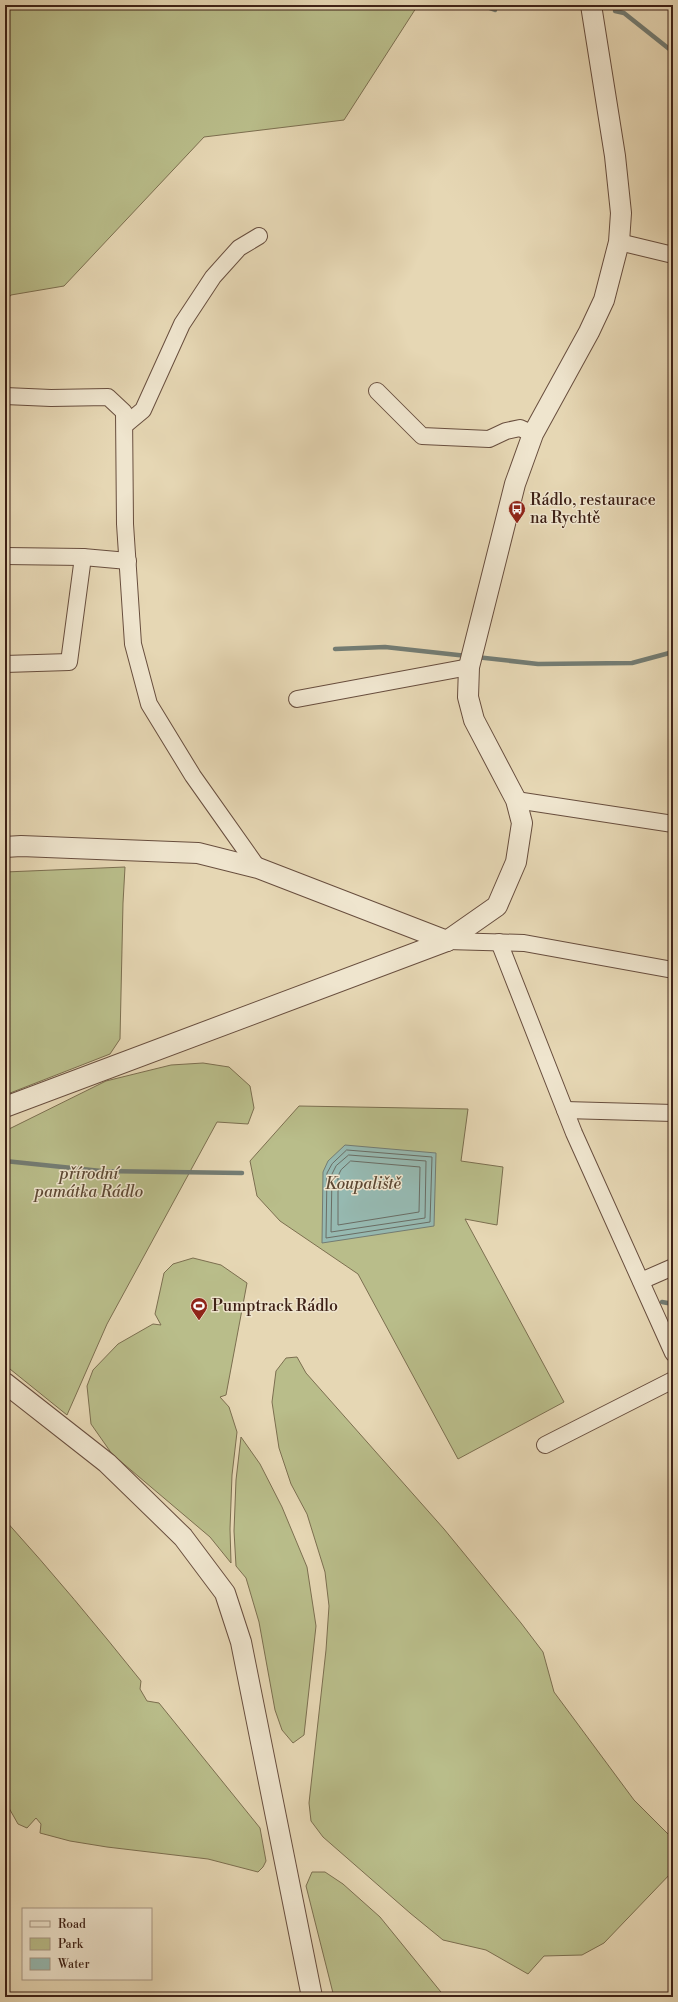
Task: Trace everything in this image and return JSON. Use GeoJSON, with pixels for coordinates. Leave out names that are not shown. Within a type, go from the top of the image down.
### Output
{"type":"FeatureCollection","features":[{"type":"Feature","properties":{"kind":"street"},"geometry":{"type":"LineString","coordinates":[[5,1107],[447,941],[497,906],[516,862],[522,823],[516,800],[474,720],[468,697],[469,667],[515,484],[533,434],[589,332],[604,300],[619,242],[621,214],[615,156],[591,5]]}},
{"type":"Feature","properties":{"kind":"street"},"geometry":{"type":"LineString","coordinates":[[125,425],[142,410],[182,324],[213,277],[239,248],[259,236]]}},
{"type":"Feature","properties":{"kind":"street"},"geometry":{"type":"LineString","coordinates":[[619,242],[673,255]]}},
{"type":"Feature","properties":{"kind":"street"},"geometry":{"type":"LineString","coordinates":[[377,391],[422,436],[489,439],[506,431],[520,428],[533,434]]}},
{"type":"Feature","properties":{"kind":"street"},"geometry":{"type":"LineString","coordinates":[[5,396],[108,398],[124,412],[125,524],[133,644],[149,704],[193,776],[258,868]]}},
{"type":"Feature","properties":{"kind":"street"},"geometry":{"type":"LineString","coordinates":[[5,556],[128,561]]}},
{"type":"Feature","properties":{"kind":"street"},"geometry":{"type":"LineString","coordinates":[[5,664],[69,662],[83,558]]}},
{"type":"Feature","properties":{"kind":"street"},"geometry":{"type":"LineString","coordinates":[[297,699],[469,667]]}},
{"type":"Feature","properties":{"kind":"street"},"geometry":{"type":"LineString","coordinates":[[516,800],[673,824]]}},
{"type":"Feature","properties":{"kind":"street"},"geometry":{"type":"LineString","coordinates":[[5,847],[20,846],[198,853],[258,868],[447,941],[524,943],[673,970]]}},
{"type":"Feature","properties":{"kind":"street"},"geometry":{"type":"LineString","coordinates":[[499,942],[565,1110],[673,1353]]}},
{"type":"Feature","properties":{"kind":"street"},"geometry":{"type":"LineString","coordinates":[[565,1110],[673,1113]]}},
{"type":"Feature","properties":{"kind":"street"},"geometry":{"type":"LineString","coordinates":[[641,1281],[673,1267]]}},
{"type":"Feature","properties":{"kind":"street"},"geometry":{"type":"LineString","coordinates":[[545,1445],[673,1380]]}},
{"type":"Feature","properties":{"kind":"street"},"geometry":{"type":"LineString","coordinates":[[5,1383],[107,1463],[183,1537],[225,1593],[241,1642],[312,1997]]}},
{"type":"Feature","properties":{"kind":"green space"},"geometry":{"type":"Polygon","coordinates":[[[5,5],[418,5],[344,120],[204,137],[64,286],[11,295],[5,302],[5,5]]]}},
{"type":"Feature","properties":{"kind":"green space"},"geometry":{"type":"Polygon","coordinates":[[[125,867],[120,1039],[110,1054],[5,1095],[5,872],[125,867]]]}},
{"type":"Feature","properties":{"kind":"green space","name":"přírodní památka Rádlo"},"geometry":{"type":"Polygon","coordinates":[[[203,1063],[229,1067],[250,1086],[254,1108],[248,1124],[217,1122],[107,1324],[67,1415],[5,1365],[5,1131],[106,1081],[171,1065],[203,1063]]]}},
{"type":"Feature","properties":{"kind":"green space","name":"Koupaliště"},"geometry":{"type":"Polygon","coordinates":[[[299,1106],[468,1109],[461,1161],[503,1167],[497,1225],[465,1219],[564,1402],[458,1459],[358,1274],[280,1221],[257,1196],[250,1161],[299,1106]]]}},
{"type":"Feature","properties":{"kind":"green space"},"geometry":{"type":"Polygon","coordinates":[[[193,1258],[221,1265],[247,1283],[226,1395],[220,1397],[229,1407],[237,1432],[232,1475],[230,1529],[231,1563],[210,1537],[112,1454],[91,1424],[87,1386],[93,1370],[118,1344],[153,1324],[161,1325],[155,1314],[164,1273],[173,1264],[193,1258]]]}},
{"type":"Feature","properties":{"kind":"green space"},"geometry":{"type":"Polygon","coordinates":[[[297,1357],[306,1373],[444,1529],[521,1623],[543,1652],[554,1692],[634,1800],[673,1839],[673,1871],[604,1943],[582,1955],[544,1956],[528,1974],[486,1950],[443,1940],[323,1837],[311,1821],[309,1803],[326,1650],[329,1606],[325,1572],[307,1514],[291,1484],[279,1448],[272,1402],[276,1371],[286,1358],[297,1357]]]}},
{"type":"Feature","properties":{"kind":"green space"},"geometry":{"type":"Polygon","coordinates":[[[241,1437],[260,1464],[282,1507],[307,1567],[316,1626],[304,1735],[293,1743],[282,1730],[275,1710],[259,1622],[246,1578],[236,1566],[234,1531],[236,1480],[241,1437]]]}},
{"type":"Feature","properties":{"kind":"green space"},"geometry":{"type":"Polygon","coordinates":[[[5,1520],[74,1599],[141,1681],[140,1689],[147,1701],[159,1703],[260,1828],[266,1861],[258,1872],[208,1859],[70,1841],[40,1833],[41,1824],[36,1818],[27,1828],[18,1824],[5,1801],[5,1520]]]}},
{"type":"Feature","properties":{"kind":"green space"},"geometry":{"type":"Polygon","coordinates":[[[312,1872],[325,1872],[343,1884],[380,1917],[445,1997],[334,1997],[306,1886],[312,1872]]]}},
{"type":"Feature","properties":{"kind":"water"},"geometry":{"type":"Polygon","coordinates":[[[345,1145],[436,1153],[434,1226],[322,1243],[323,1172],[328,1161],[345,1145]]]}},
{"type":"Feature","properties":{"kind":"waterway"},"geometry":{"type":"LineString","coordinates":[[481,5],[495,10]]}},
{"type":"Feature","properties":{"kind":"waterway"},"geometry":{"type":"LineString","coordinates":[[615,11],[624,13],[673,52]]}},
{"type":"Feature","properties":{"kind":"waterway"},"geometry":{"type":"LineString","coordinates":[[335,649],[385,647],[467,656]]}},
{"type":"Feature","properties":{"kind":"waterway"},"geometry":{"type":"LineString","coordinates":[[476,657],[538,664],[632,663],[673,652]]}},
{"type":"Feature","properties":{"kind":"waterway"},"geometry":{"type":"LineString","coordinates":[[5,1161],[101,1171],[242,1173]]}},
{"type":"Feature","properties":{"kind":"waterway"},"geometry":{"type":"LineString","coordinates":[[662,1302],[673,1304]]}},
{"type":"Feature","properties":{"kind":"place","name":"Rádlo, restaurace na Rychtě"},"geometry":{"type":"Point","coordinates":[517,524]}},
{"type":"Feature","properties":{"kind":"place","name":"Pumptrack Rádlo"},"geometry":{"type":"Point","coordinates":[199,1321]}}]}
